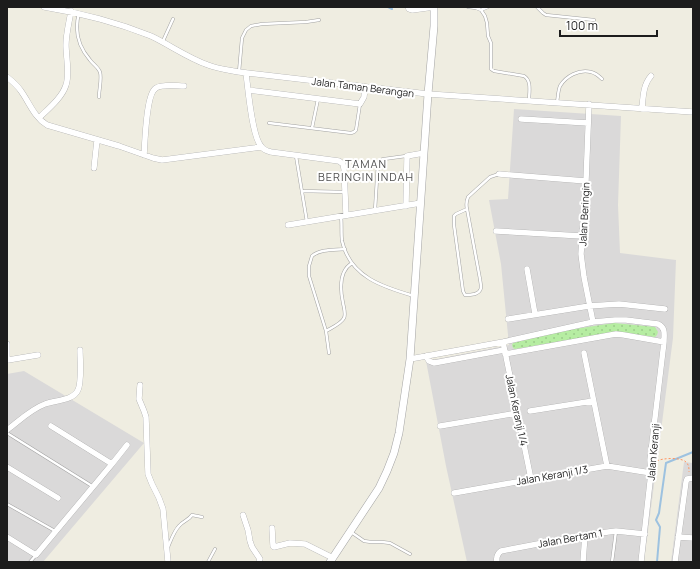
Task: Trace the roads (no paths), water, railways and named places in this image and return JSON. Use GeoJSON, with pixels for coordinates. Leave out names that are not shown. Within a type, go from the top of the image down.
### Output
{"type":"FeatureCollection","features":[{"type":"Feature","properties":{"kind":"street","name":"Jalan Taman Berangan"},"geometry":{"type":"LineString","coordinates":[[44,7],[71,11],[126,27],[162,42],[209,66],[219,69],[428,94],[693,112]]}},
{"type":"Feature","properties":{"kind":"street"},"geometry":{"type":"LineString","coordinates":[[272,528],[274,547],[290,543],[305,544],[332,560],[379,488],[394,453],[399,433],[410,359],[434,26],[434,7],[412,10],[408,7]]}},
{"type":"Feature","properties":{"kind":"street"},"geometry":{"type":"LineString","coordinates":[[39,118],[60,96],[67,84],[66,46],[71,11]]}},
{"type":"Feature","properties":{"kind":"street"},"geometry":{"type":"LineString","coordinates":[[246,73],[255,133],[261,147],[271,152],[339,161],[343,164],[345,192],[344,216]]}},
{"type":"Feature","properties":{"kind":"street"},"geometry":{"type":"LineString","coordinates":[[642,109],[644,92],[648,79],[651,76]]}},
{"type":"Feature","properties":{"kind":"street"},"geometry":{"type":"LineString","coordinates":[[7,77],[21,91],[39,118],[47,125],[119,146],[153,158],[162,160],[261,147]]}},
{"type":"Feature","properties":{"kind":"street"},"geometry":{"type":"LineString","coordinates":[[144,155],[147,114],[154,88],[160,86],[184,86]]}},
{"type":"Feature","properties":{"kind":"street"},"geometry":{"type":"LineString","coordinates":[[248,90],[360,104],[364,97],[365,87]]}},
{"type":"Feature","properties":{"kind":"street","name":"Jalan Beringin"},"geometry":{"type":"LineString","coordinates":[[589,104],[581,254],[593,322]]}},
{"type":"Feature","properties":{"kind":"street"},"geometry":{"type":"LineString","coordinates":[[521,118],[588,123]]}},
{"type":"Feature","properties":{"kind":"street"},"geometry":{"type":"LineString","coordinates":[[94,168],[97,140]]}},
{"type":"Feature","properties":{"kind":"street"},"geometry":{"type":"LineString","coordinates":[[406,206],[407,156],[424,153]]}},
{"type":"Feature","properties":{"kind":"street"},"geometry":{"type":"LineString","coordinates":[[499,174],[586,181]]}},
{"type":"Feature","properties":{"kind":"street"},"geometry":{"type":"LineString","coordinates":[[288,224],[421,203]]}},
{"type":"Feature","properties":{"kind":"street"},"geometry":{"type":"LineString","coordinates":[[496,231],[582,236]]}},
{"type":"Feature","properties":{"kind":"street"},"geometry":{"type":"LineString","coordinates":[[527,269],[535,314]]}},
{"type":"Feature","properties":{"kind":"street"},"geometry":{"type":"LineString","coordinates":[[508,319],[590,306],[619,304],[665,309]]}},
{"type":"Feature","properties":{"kind":"street","name":"Jalan Keranji"},"geometry":{"type":"LineString","coordinates":[[593,322],[626,320],[658,324],[663,327],[664,342],[650,460],[651,470],[641,562]]}},
{"type":"Feature","properties":{"kind":"street"},"geometry":{"type":"LineString","coordinates":[[410,359],[502,342],[593,322]]}},
{"type":"Feature","properties":{"kind":"street"},"geometry":{"type":"LineString","coordinates":[[426,356],[429,361],[434,363],[616,334],[664,342]]}},
{"type":"Feature","properties":{"kind":"street","name":"Jalan Keranji 1/4"},"geometry":{"type":"LineString","coordinates":[[502,342],[530,479]]}},
{"type":"Feature","properties":{"kind":"street"},"geometry":{"type":"LineString","coordinates":[[7,344],[7,360],[38,355]]}},
{"type":"Feature","properties":{"kind":"street"},"geometry":{"type":"LineString","coordinates":[[7,430],[39,406],[71,397],[77,392],[80,385],[80,350]]}},
{"type":"Feature","properties":{"kind":"street"},"geometry":{"type":"LineString","coordinates":[[584,353],[607,466]]}},
{"type":"Feature","properties":{"kind":"street"},"geometry":{"type":"LineString","coordinates":[[140,385],[139,399],[146,417],[148,474],[163,509],[168,562]]}},
{"type":"Feature","properties":{"kind":"street"},"geometry":{"type":"LineString","coordinates":[[530,411],[594,401]]}},
{"type":"Feature","properties":{"kind":"street"},"geometry":{"type":"LineString","coordinates":[[440,426],[517,413]]}},
{"type":"Feature","properties":{"kind":"street"},"geometry":{"type":"LineString","coordinates":[[51,426],[112,464]]}},
{"type":"Feature","properties":{"kind":"street"},"geometry":{"type":"LineString","coordinates":[[7,537],[36,555],[127,445]]}},
{"type":"Feature","properties":{"kind":"street","name":"Jalan Keranji 1/3"},"geometry":{"type":"LineString","coordinates":[[454,493],[607,466],[651,470]]}},
{"type":"Feature","properties":{"kind":"street"},"geometry":{"type":"LineString","coordinates":[[7,467],[58,498]]}},
{"type":"Feature","properties":{"kind":"street"},"geometry":{"type":"LineString","coordinates":[[675,562],[686,482],[687,479],[691,478]]}},
{"type":"Feature","properties":{"kind":"street"},"geometry":{"type":"LineString","coordinates":[[243,515],[252,547],[260,559],[260,562]]}},
{"type":"Feature","properties":{"kind":"street","name":"Jalan Bertam 1"},"geometry":{"type":"LineString","coordinates":[[497,562],[496,558],[501,551],[585,535],[616,531],[645,534]]}},
{"type":"Feature","properties":{"kind":"street"},"geometry":{"type":"LineString","coordinates":[[583,562],[585,535]]}},
{"type":"Feature","properties":{"kind":"street"},"geometry":{"type":"LineString","coordinates":[[678,536],[693,538]]}},
{"type":"Feature","properties":{"kind":"lane"},"geometry":{"type":"LineString","coordinates":[[468,7],[481,10],[485,16],[488,36],[491,43],[492,69],[494,71],[524,76],[527,78],[529,83],[529,101]]}},
{"type":"Feature","properties":{"kind":"lane"},"geometry":{"type":"LineString","coordinates":[[481,10],[488,7]]}},
{"type":"Feature","properties":{"kind":"lane"},"geometry":{"type":"LineString","coordinates":[[537,7],[546,15],[594,20]]}},
{"type":"Feature","properties":{"kind":"lane"},"geometry":{"type":"LineString","coordinates":[[79,13],[76,30],[86,55],[98,68],[100,73],[99,97]]}},
{"type":"Feature","properties":{"kind":"lane"},"geometry":{"type":"LineString","coordinates":[[162,42],[173,19]]}},
{"type":"Feature","properties":{"kind":"lane"},"geometry":{"type":"LineString","coordinates":[[238,72],[242,38],[246,30],[251,26],[319,20]]}},
{"type":"Feature","properties":{"kind":"lane"},"geometry":{"type":"LineString","coordinates":[[557,102],[558,91],[565,79],[569,76],[590,72],[596,74],[602,79]]}},
{"type":"Feature","properties":{"kind":"lane"},"geometry":{"type":"LineString","coordinates":[[312,128],[318,98]]}},
{"type":"Feature","properties":{"kind":"lane"},"geometry":{"type":"LineString","coordinates":[[269,123],[351,133],[356,130],[360,104]]}},
{"type":"Feature","properties":{"kind":"lane"},"geometry":{"type":"LineString","coordinates":[[296,156],[307,222]]}},
{"type":"Feature","properties":{"kind":"lane"},"geometry":{"type":"LineString","coordinates":[[375,211],[379,161],[381,159],[407,156]]}},
{"type":"Feature","properties":{"kind":"lane"},"geometry":{"type":"LineString","coordinates":[[467,209],[454,216],[454,226],[463,291],[467,296],[479,293],[482,287],[467,209],[466,205],[468,197],[490,177],[499,174]]}},
{"type":"Feature","properties":{"kind":"lane"},"geometry":{"type":"LineString","coordinates":[[302,191],[345,192]]}},
{"type":"Feature","properties":{"kind":"lane"},"geometry":{"type":"LineString","coordinates":[[344,216],[342,240],[347,256],[354,266],[370,280],[390,289],[414,296]]}},
{"type":"Feature","properties":{"kind":"lane"},"geometry":{"type":"LineString","coordinates":[[329,353],[326,331],[309,276],[309,266],[312,256],[315,253],[345,250]]}},
{"type":"Feature","properties":{"kind":"lane"},"geometry":{"type":"LineString","coordinates":[[326,331],[342,321],[344,317],[341,293],[342,276],[352,262]]}},
{"type":"Feature","properties":{"kind":"lane"},"geometry":{"type":"LineString","coordinates":[[7,433],[93,486]]}},
{"type":"Feature","properties":{"kind":"lane"},"geometry":{"type":"LineString","coordinates":[[7,504],[55,531]]}},
{"type":"Feature","properties":{"kind":"lane"},"geometry":{"type":"LineString","coordinates":[[166,549],[178,526],[189,519],[192,515],[202,517]]}},
{"type":"Feature","properties":{"kind":"lane"},"geometry":{"type":"LineString","coordinates":[[612,562],[616,531]]}},
{"type":"Feature","properties":{"kind":"lane"},"geometry":{"type":"LineString","coordinates":[[351,532],[364,541],[390,543],[410,554]]}},
{"type":"Feature","properties":{"kind":"lane"},"geometry":{"type":"LineString","coordinates":[[208,562],[215,549]]}},
{"type":"Feature","properties":{"kind":"lane"},"geometry":{"type":"LineString","coordinates":[[30,562],[36,555]]}},
{"type":"Feature","properties":{"kind":"waterway"},"geometry":{"type":"LineString","coordinates":[[388,7],[392,9]]}},
{"type":"Feature","properties":{"kind":"waterway"},"geometry":{"type":"LineString","coordinates":[[657,562],[660,527],[656,520],[659,513],[666,463],[693,452]]}},
{"type":"Feature","properties":{"kind":"district","name":"TAMAN BERINGIN INDAH"},"geometry":{"type":"Point","coordinates":[366,170]}}]}
